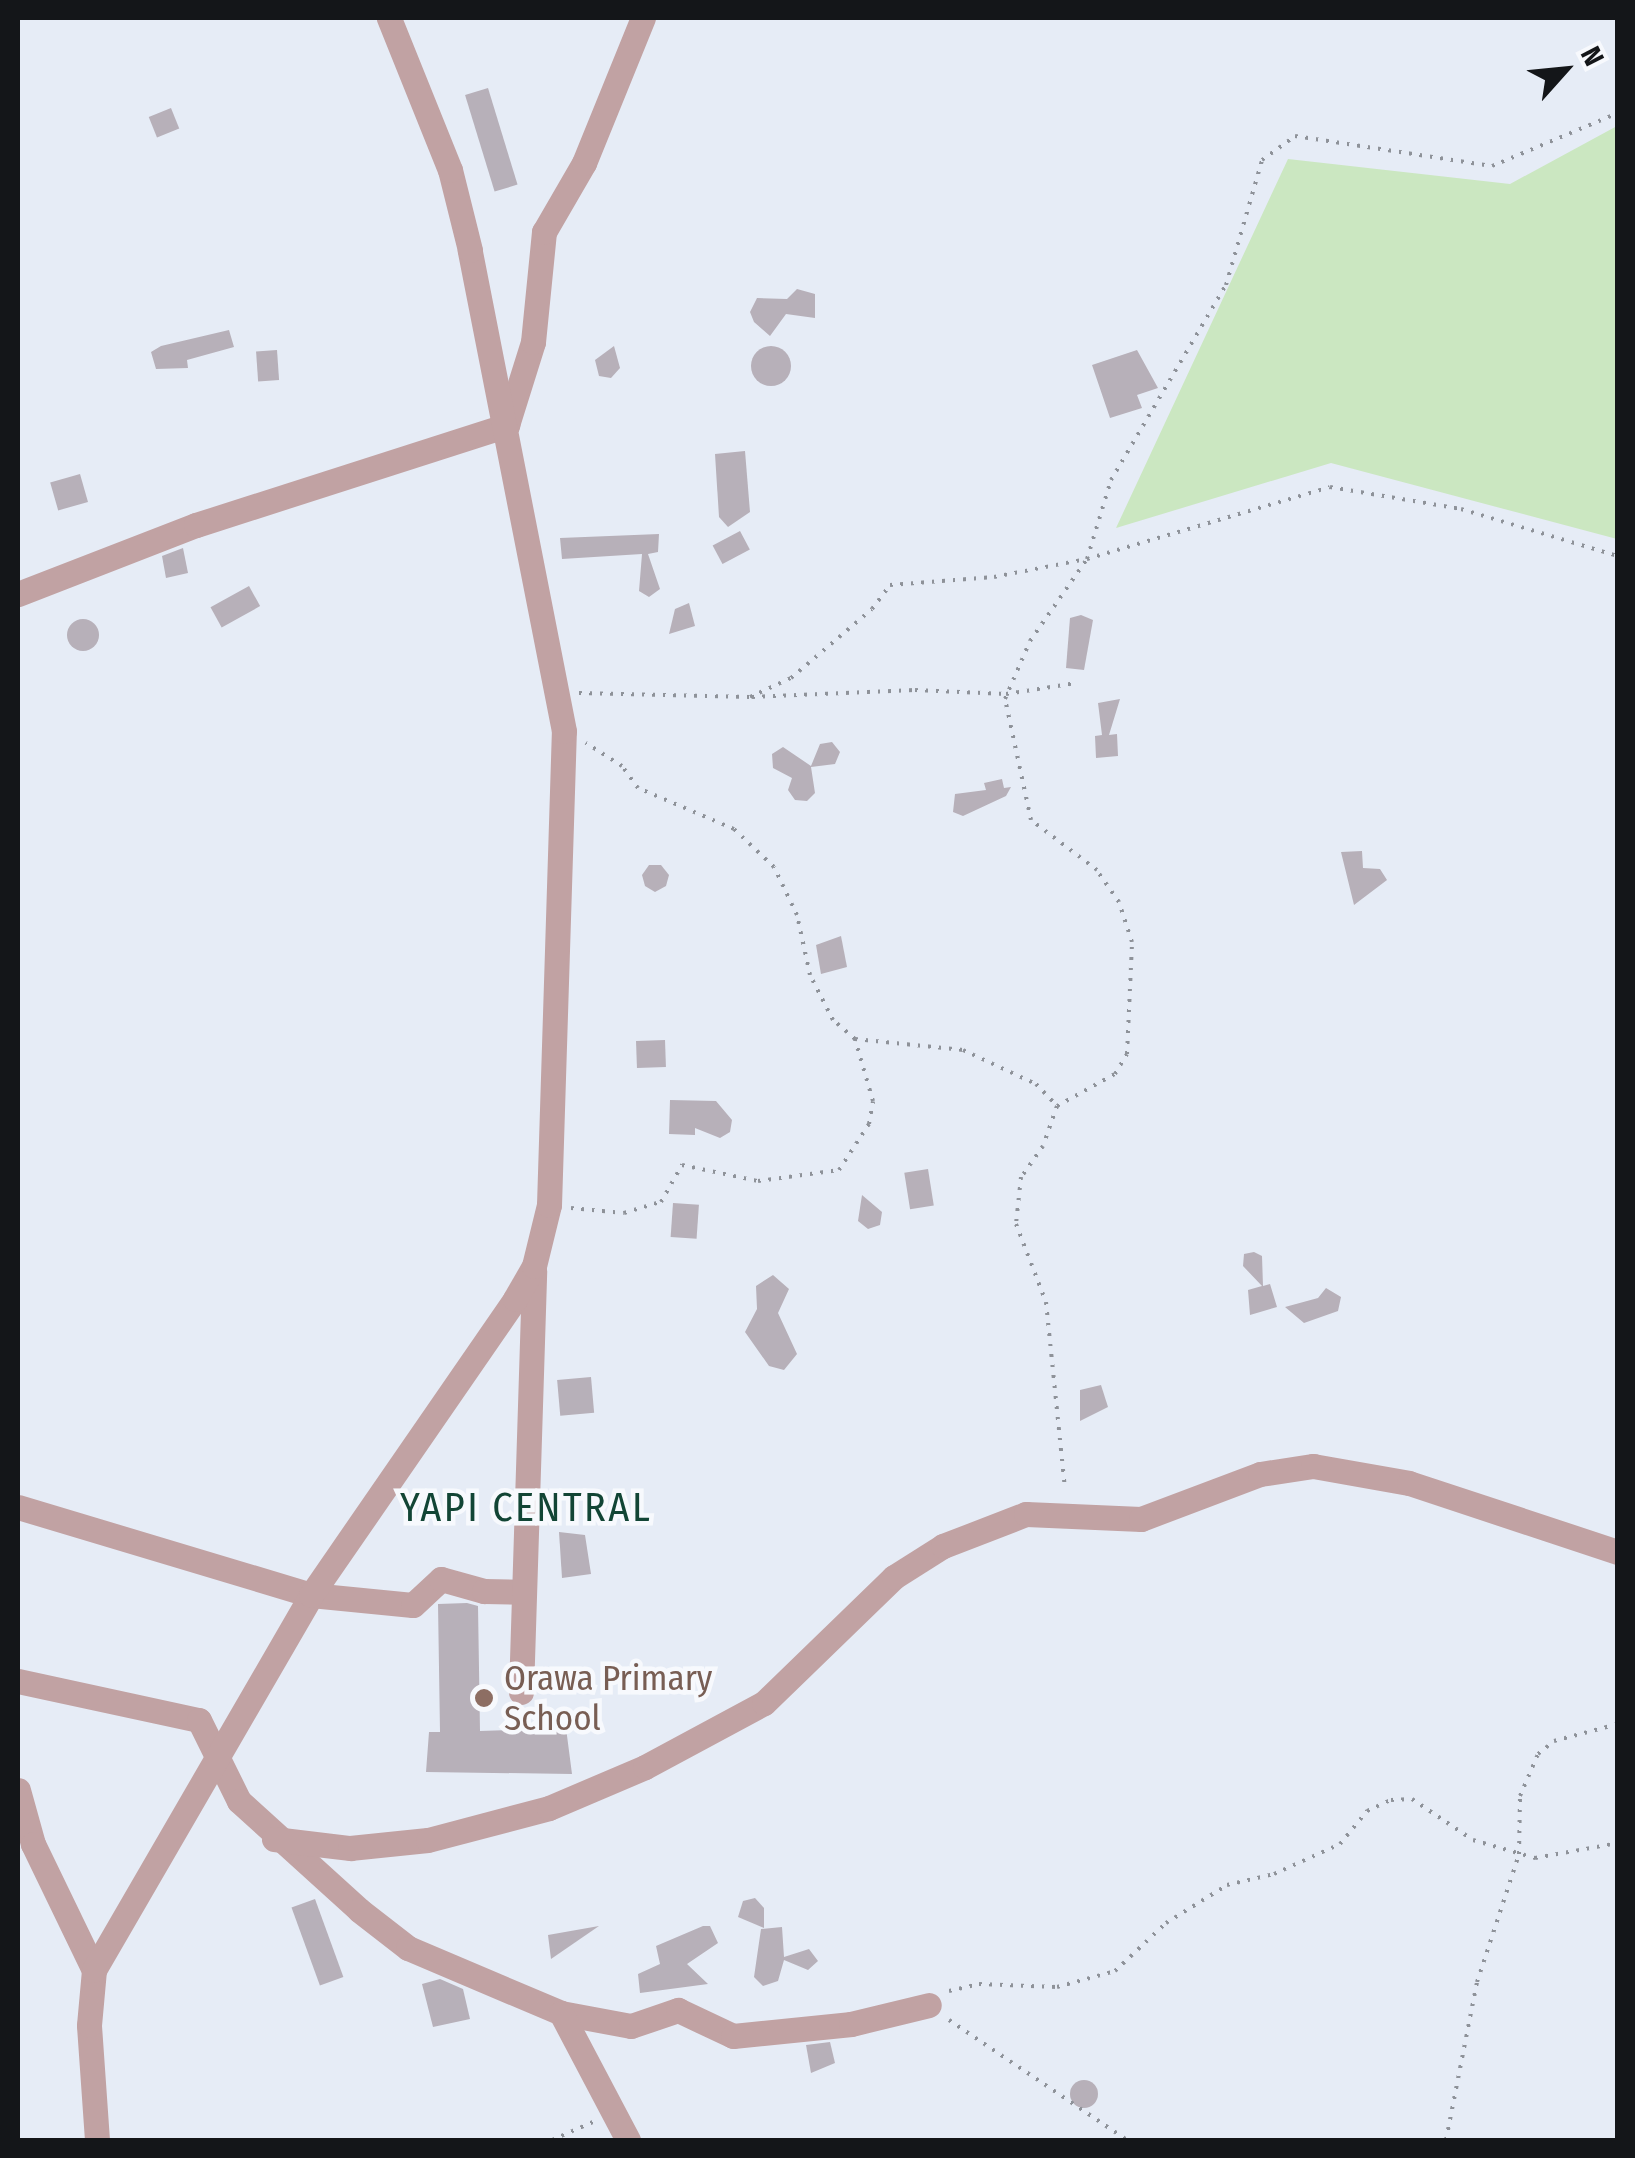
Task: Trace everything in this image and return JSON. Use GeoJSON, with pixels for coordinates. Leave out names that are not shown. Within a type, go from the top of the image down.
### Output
{"type":"FeatureCollection","features":[{"type":"Feature","properties":{"kind":"street"},"geometry":{"type":"LineString","coordinates":[[389,18],[450,170],[507,425],[564,731],[549,1205],[534,1266],[521,1692]]}},
{"type":"Feature","properties":{"kind":"street"},"geometry":{"type":"LineString","coordinates":[[507,425],[533,342],[544,232],[584,162],[643,18]]}},
{"type":"Feature","properties":{"kind":"street"},"geometry":{"type":"LineString","coordinates":[[18,594],[196,525],[507,425]]}},
{"type":"Feature","properties":{"kind":"street"},"geometry":{"type":"LineString","coordinates":[[96,2140],[89,2026],[94,1970],[311,1595],[534,1266]]}},
{"type":"Feature","properties":{"kind":"street"},"geometry":{"type":"LineString","coordinates":[[274,1838],[389,1847],[549,1808],[706,1740],[764,1703],[851,1615],[943,1546],[1026,1514],[1067,1512],[1141,1519],[1260,1474],[1313,1466],[1410,1483],[1618,1552]]}},
{"type":"Feature","properties":{"kind":"street"},"geometry":{"type":"LineString","coordinates":[[18,1507],[311,1595],[412,1605],[441,1579],[484,1591],[523,1592]]}},
{"type":"Feature","properties":{"kind":"street"},"geometry":{"type":"LineString","coordinates":[[18,1681],[185,1714],[208,1732],[239,1801],[274,1838],[408,1948],[562,2013],[631,2026],[678,2010],[732,2036],[852,2024],[929,2005]]}},
{"type":"Feature","properties":{"kind":"street"},"geometry":{"type":"LineString","coordinates":[[18,1790],[33,1844],[94,1970]]}},
{"type":"Feature","properties":{"kind":"street"},"geometry":{"type":"LineString","coordinates":[[562,2013],[611,2114],[628,2140]]}},
{"type":"Feature","properties":{"kind":"path"},"geometry":{"type":"LineString","coordinates":[[1006,694],[1017,684],[1030,641],[1086,558],[1111,480],[1226,285],[1262,160],[1275,146],[1295,136],[1492,166],[1618,113]]}},
{"type":"Feature","properties":{"kind":"path"},"geometry":{"type":"LineString","coordinates":[[750,697],[792,678],[890,586],[994,577],[1086,558],[1330,487],[1462,509],[1618,556]]}},
{"type":"Feature","properties":{"kind":"path"},"geometry":{"type":"LineString","coordinates":[[554,690],[750,697],[914,690],[1006,694],[1076,684]]}},
{"type":"Feature","properties":{"kind":"path"},"geometry":{"type":"LineString","coordinates":[[1006,694],[1031,820],[1097,870],[1119,902],[1132,942],[1127,1054],[1115,1074],[1057,1106],[1043,1146],[1021,1177],[1016,1224],[1046,1302],[1067,1512]]}},
{"type":"Feature","properties":{"kind":"path"},"geometry":{"type":"LineString","coordinates":[[549,1205],[608,1213],[654,1205],[664,1200],[677,1166],[688,1164],[758,1181],[839,1170],[869,1124],[873,1101],[855,1039],[833,1020],[810,975],[796,916],[762,853],[714,818],[638,788],[622,766],[564,731]]}},
{"type":"Feature","properties":{"kind":"path"},"geometry":{"type":"LineString","coordinates":[[855,1039],[963,1050],[1036,1084],[1057,1106]]}},
{"type":"Feature","properties":{"kind":"path"},"geometry":{"type":"LineString","coordinates":[[1446,2140],[1477,1982],[1519,1854],[1520,1796],[1538,1754],[1554,1741],[1618,1724]]}},
{"type":"Feature","properties":{"kind":"path"},"geometry":{"type":"LineString","coordinates":[[1127,2140],[929,2005],[938,1996],[978,1984],[1057,1987],[1115,1970],[1166,1923],[1227,1885],[1274,1874],[1340,1844],[1367,1811],[1391,1800],[1412,1799],[1473,1840],[1519,1854],[1556,1856],[1618,1843]]}},
{"type":"Feature","properties":{"kind":"path"},"geometry":{"type":"LineString","coordinates":[[552,2140],[611,2114]]}},
{"type":"Feature","properties":{"kind":"green space"},"geometry":{"type":"Polygon","coordinates":[[[1617,126],[1617,539],[1331,463],[1116,528],[1288,159],[1510,184],[1617,126]]]}},
{"type":"Feature","properties":{"kind":"building"},"geometry":{"type":"Polygon","coordinates":[[[488,88],[518,185],[495,192],[465,95],[488,88]]]}},
{"type":"Feature","properties":{"kind":"building"},"geometry":{"type":"Polygon","coordinates":[[[171,108],[179,128],[157,137],[149,117],[171,108]]]}},
{"type":"Feature","properties":{"kind":"building"},"geometry":{"type":"Polygon","coordinates":[[[797,289],[815,294],[815,318],[786,314],[770,336],[754,322],[750,312],[757,298],[787,299],[797,289]]]}},
{"type":"Feature","properties":{"kind":"building"},"geometry":{"type":"Polygon","coordinates":[[[229,330],[234,347],[187,360],[188,368],[156,369],[151,352],[161,346],[229,330]]]}},
{"type":"Feature","properties":{"kind":"building"},"geometry":{"type":"Polygon","coordinates":[[[614,346],[620,368],[611,378],[599,376],[595,360],[614,346]]]}},
{"type":"Feature","properties":{"kind":"building"},"geometry":{"type":"Polygon","coordinates":[[[771,346],[785,352],[791,366],[785,380],[771,386],[757,380],[751,366],[757,352],[771,346]]]}},
{"type":"Feature","properties":{"kind":"building"},"geometry":{"type":"Polygon","coordinates":[[[277,350],[279,380],[258,381],[256,351],[277,350]]]}},
{"type":"Feature","properties":{"kind":"building"},"geometry":{"type":"Polygon","coordinates":[[[1137,350],[1158,388],[1137,395],[1142,408],[1110,418],[1092,365],[1137,350]]]}},
{"type":"Feature","properties":{"kind":"building"},"geometry":{"type":"Polygon","coordinates":[[[745,451],[750,512],[728,527],[719,517],[715,454],[745,451]]]}},
{"type":"Feature","properties":{"kind":"building"},"geometry":{"type":"Polygon","coordinates":[[[80,474],[88,502],[58,510],[50,483],[80,474]]]}},
{"type":"Feature","properties":{"kind":"building"},"geometry":{"type":"Polygon","coordinates":[[[740,531],[750,550],[722,564],[713,546],[740,531]]]}},
{"type":"Feature","properties":{"kind":"building"},"geometry":{"type":"Polygon","coordinates":[[[659,534],[658,552],[648,554],[660,589],[649,597],[639,591],[642,554],[562,559],[560,538],[659,534]]]}},
{"type":"Feature","properties":{"kind":"building"},"geometry":{"type":"Polygon","coordinates":[[[183,548],[188,573],[166,578],[162,556],[183,548]]]}},
{"type":"Feature","properties":{"kind":"building"},"geometry":{"type":"Polygon","coordinates":[[[249,586],[260,606],[222,627],[211,607],[249,586]]]}},
{"type":"Feature","properties":{"kind":"building"},"geometry":{"type":"Polygon","coordinates":[[[689,603],[695,626],[669,634],[675,609],[689,603]]]}},
{"type":"Feature","properties":{"kind":"building"},"geometry":{"type":"Polygon","coordinates":[[[1081,615],[1093,620],[1084,670],[1066,668],[1070,618],[1081,615]]]}},
{"type":"Feature","properties":{"kind":"building"},"geometry":{"type":"Polygon","coordinates":[[[83,619],[94,624],[99,635],[94,646],[83,651],[72,646],[67,635],[72,624],[83,619]]]}},
{"type":"Feature","properties":{"kind":"building"},"geometry":{"type":"Polygon","coordinates":[[[1120,699],[1109,735],[1117,734],[1118,756],[1096,758],[1095,736],[1102,735],[1098,703],[1120,699]]]}},
{"type":"Feature","properties":{"kind":"building"},"geometry":{"type":"Polygon","coordinates":[[[832,742],[840,752],[835,764],[811,767],[815,793],[807,801],[795,800],[788,790],[792,778],[773,768],[772,754],[783,747],[811,766],[820,744],[832,742]]]}},
{"type":"Feature","properties":{"kind":"building"},"geometry":{"type":"Polygon","coordinates":[[[1002,779],[1004,788],[1011,787],[1006,796],[963,816],[953,812],[955,794],[986,790],[984,783],[1002,779]]]}},
{"type":"Feature","properties":{"kind":"building"},"geometry":{"type":"Polygon","coordinates":[[[1362,851],[1363,868],[1380,869],[1387,880],[1354,905],[1341,852],[1362,851]]]}},
{"type":"Feature","properties":{"kind":"building"},"geometry":{"type":"Polygon","coordinates":[[[649,865],[661,865],[669,875],[666,886],[655,892],[645,886],[642,875],[649,865]]]}},
{"type":"Feature","properties":{"kind":"building"},"geometry":{"type":"Polygon","coordinates":[[[841,936],[847,967],[821,974],[816,945],[841,936]]]}},
{"type":"Feature","properties":{"kind":"building"},"geometry":{"type":"Polygon","coordinates":[[[665,1040],[666,1067],[637,1068],[636,1041],[665,1040]]]}},
{"type":"Feature","properties":{"kind":"building"},"geometry":{"type":"Polygon","coordinates":[[[670,1100],[716,1101],[732,1120],[730,1132],[720,1138],[695,1128],[695,1135],[669,1134],[670,1100]]]}},
{"type":"Feature","properties":{"kind":"building"},"geometry":{"type":"Polygon","coordinates":[[[928,1169],[934,1206],[910,1209],[904,1173],[928,1169]]]}},
{"type":"Feature","properties":{"kind":"building"},"geometry":{"type":"Polygon","coordinates":[[[862,1195],[882,1212],[880,1225],[868,1229],[858,1221],[862,1195]]]}},
{"type":"Feature","properties":{"kind":"building"},"geometry":{"type":"Polygon","coordinates":[[[673,1203],[699,1205],[697,1239],[671,1237],[673,1203]]]}},
{"type":"Feature","properties":{"kind":"building"},"geometry":{"type":"Polygon","coordinates":[[[1254,1252],[1262,1256],[1263,1286],[1270,1284],[1277,1307],[1250,1315],[1248,1290],[1262,1286],[1243,1266],[1244,1254],[1254,1252]]]}},
{"type":"Feature","properties":{"kind":"building"},"geometry":{"type":"Polygon","coordinates":[[[773,1275],[789,1289],[778,1313],[797,1354],[784,1370],[769,1366],[745,1332],[757,1309],[756,1286],[773,1275]]]}},
{"type":"Feature","properties":{"kind":"building"},"geometry":{"type":"Polygon","coordinates":[[[1326,1288],[1341,1297],[1338,1311],[1304,1323],[1285,1307],[1318,1298],[1326,1288]]]}},
{"type":"Feature","properties":{"kind":"building"},"geometry":{"type":"Polygon","coordinates":[[[591,1377],[594,1413],[560,1416],[557,1380],[591,1377]]]}},
{"type":"Feature","properties":{"kind":"building"},"geometry":{"type":"Polygon","coordinates":[[[1101,1385],[1108,1407],[1080,1421],[1080,1390],[1101,1385]]]}},
{"type":"Feature","properties":{"kind":"building"},"geometry":{"type":"Polygon","coordinates":[[[559,1532],[585,1535],[591,1574],[562,1578],[559,1532]]]}},
{"type":"Feature","properties":{"kind":"building"},"geometry":{"type":"Polygon","coordinates":[[[438,1604],[478,1606],[480,1731],[566,1728],[572,1774],[426,1772],[429,1732],[440,1732],[438,1604]]]}},
{"type":"Feature","properties":{"kind":"building"},"geometry":{"type":"Polygon","coordinates":[[[755,1898],[764,1908],[764,1928],[738,1917],[743,1901],[755,1898]]]}},
{"type":"Feature","properties":{"kind":"building"},"geometry":{"type":"Polygon","coordinates":[[[315,1899],[343,1977],[320,1986],[292,1908],[315,1899]]]}},
{"type":"Feature","properties":{"kind":"building"},"geometry":{"type":"Polygon","coordinates":[[[599,1926],[551,1959],[548,1935],[599,1926]]]}},
{"type":"Feature","properties":{"kind":"building"},"geometry":{"type":"Polygon","coordinates":[[[710,1926],[718,1943],[687,1964],[708,1984],[640,1993],[638,1974],[660,1964],[656,1946],[710,1926]]]}},
{"type":"Feature","properties":{"kind":"building"},"geometry":{"type":"Polygon","coordinates":[[[782,1927],[784,1957],[809,1949],[818,1961],[808,1970],[784,1960],[778,1981],[763,1986],[754,1977],[761,1929],[782,1927]]]}},
{"type":"Feature","properties":{"kind":"building"},"geometry":{"type":"Polygon","coordinates":[[[440,1979],[463,1989],[470,2019],[433,2027],[422,1984],[440,1979]]]}},
{"type":"Feature","properties":{"kind":"building"},"geometry":{"type":"Polygon","coordinates":[[[830,2042],[835,2063],[811,2073],[806,2045],[830,2042]]]}},
{"type":"Feature","properties":{"kind":"building"},"geometry":{"type":"Polygon","coordinates":[[[1084,2080],[1094,2084],[1098,2094],[1094,2104],[1084,2108],[1074,2104],[1070,2094],[1074,2084],[1084,2080]]]}},
{"type":"Feature","properties":{"kind":"place","name":"Orawa Primary School"},"geometry":{"type":"Point","coordinates":[484,1698]}},
{"type":"Feature","properties":{"kind":"district","name":"YAPI CENTRAL"},"geometry":{"type":"Point","coordinates":[526,1508]}}]}
